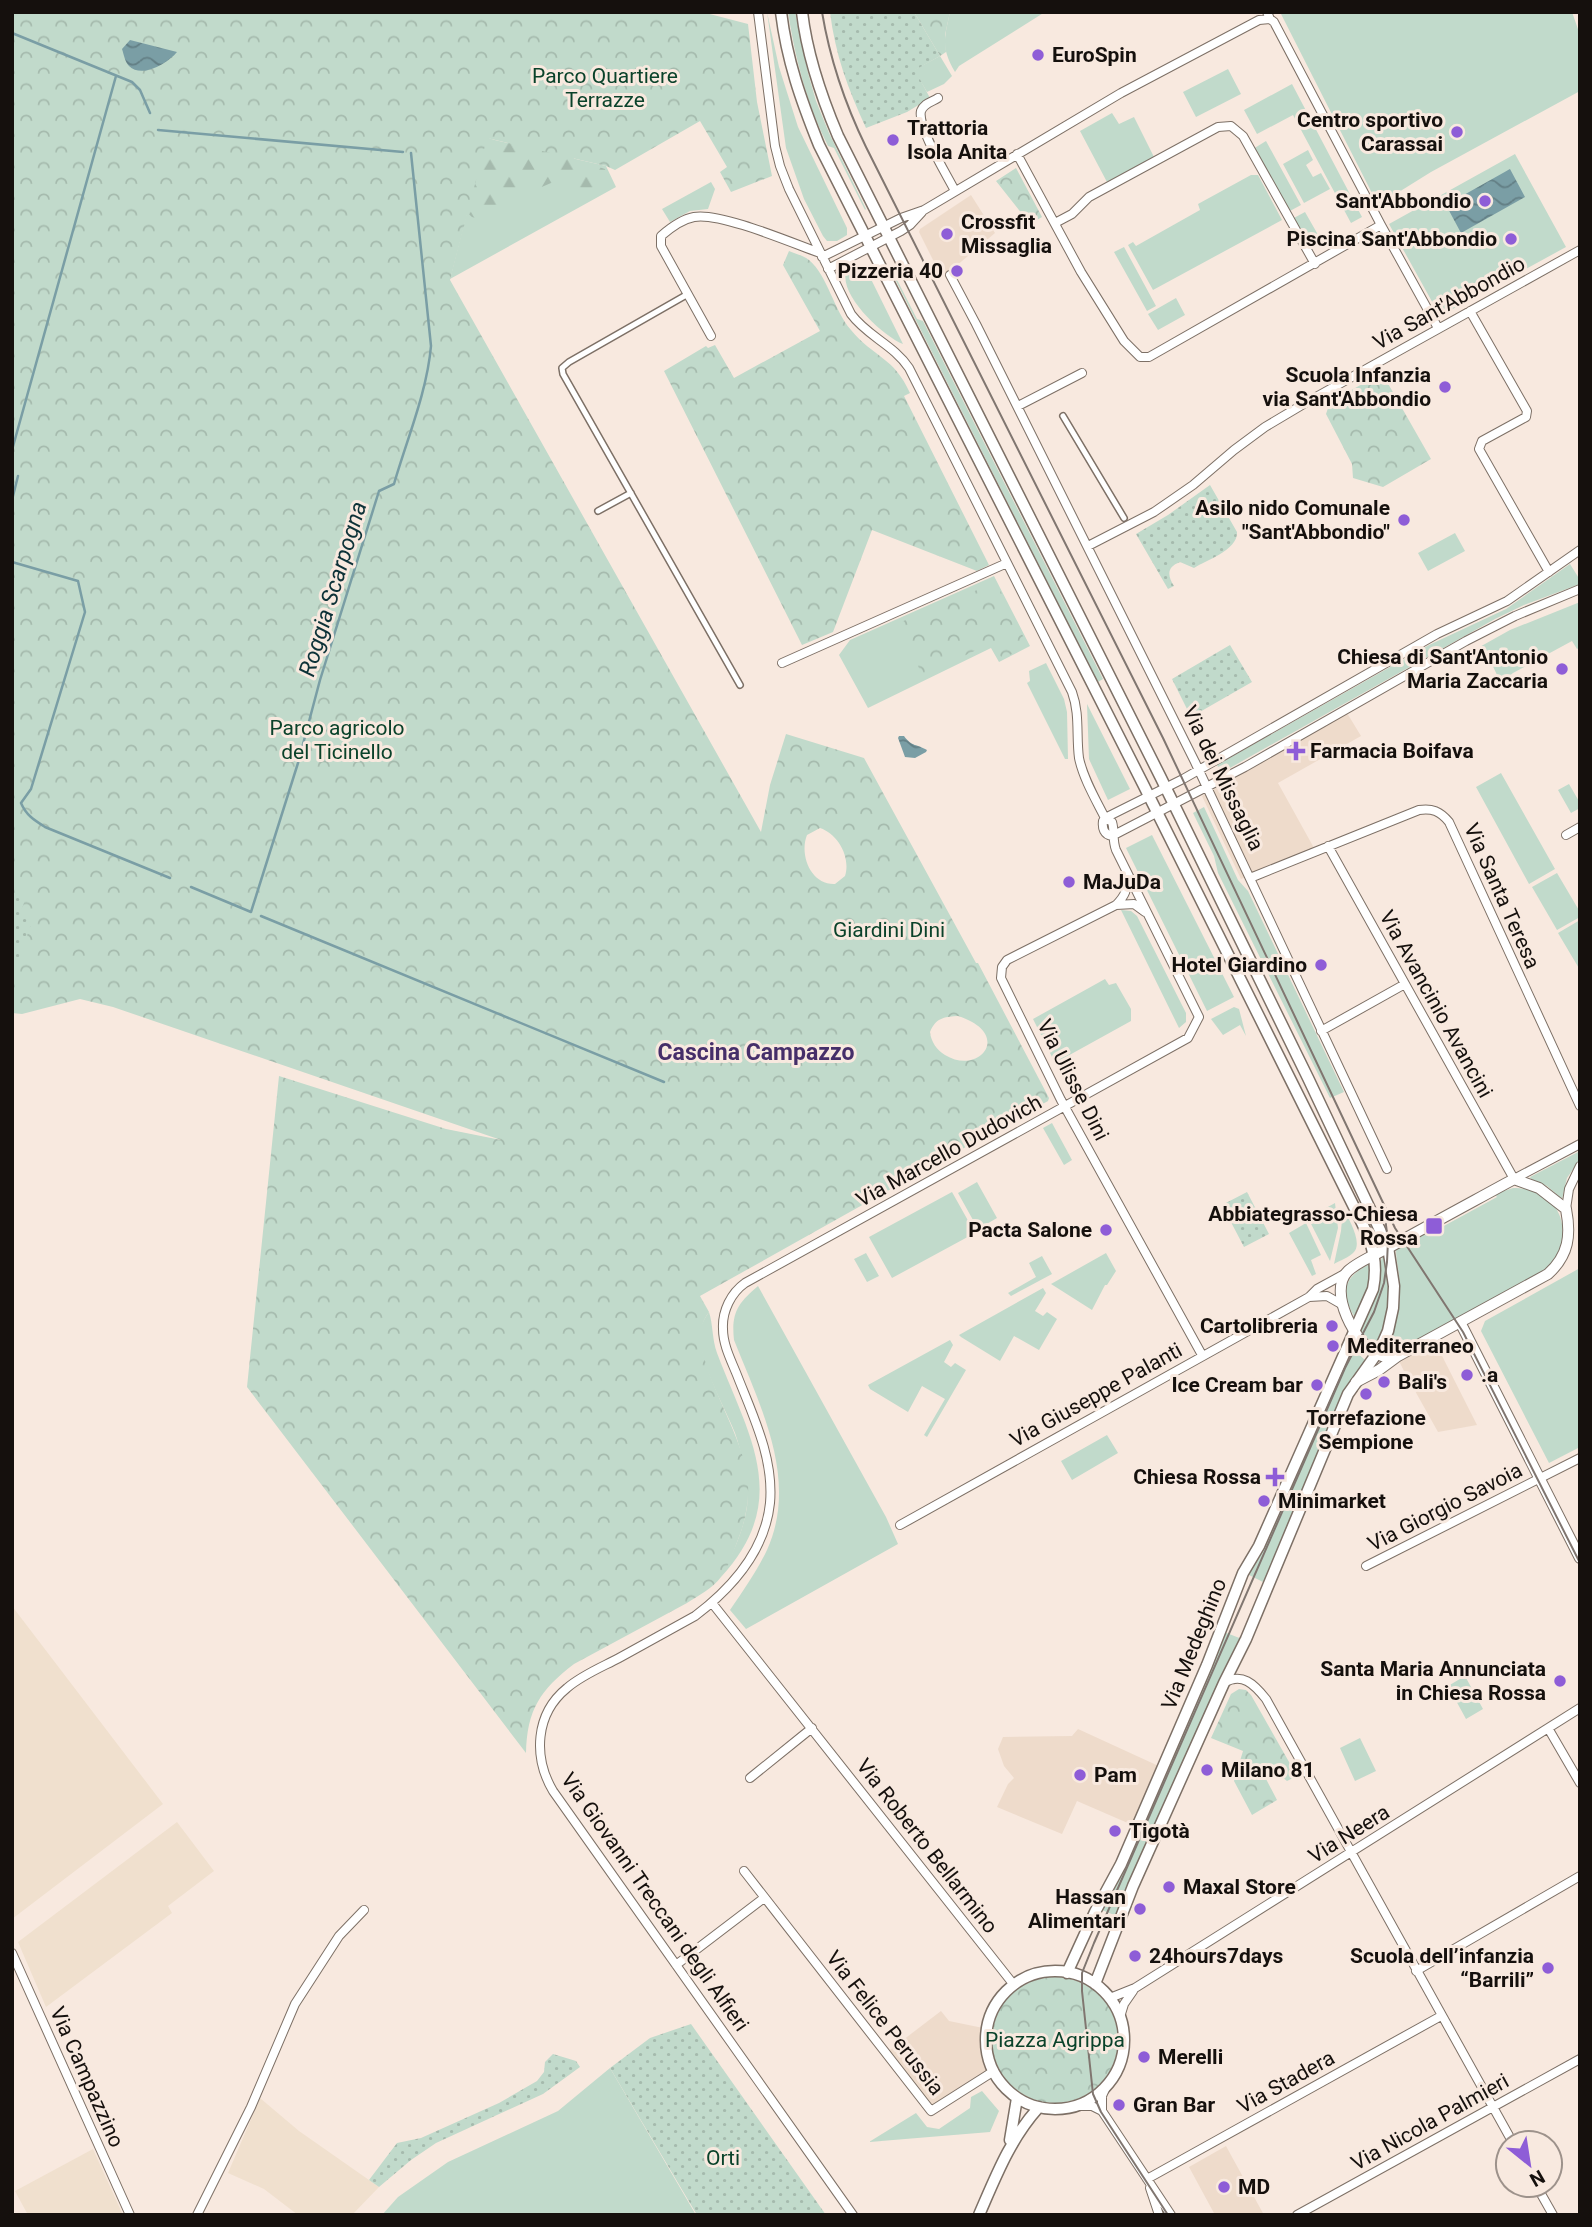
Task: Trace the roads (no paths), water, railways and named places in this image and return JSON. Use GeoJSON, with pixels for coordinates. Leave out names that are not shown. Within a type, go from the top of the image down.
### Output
{"type":"FeatureCollection","features":[{"type":"Feature","properties":{"kind":"main road"},"geometry":{"type":"LineString","coordinates":[[781,12],[797,89],[819,145],[1150,797],[1345,1188],[1374,1255]]}},
{"type":"Feature","properties":{"kind":"main road"},"geometry":{"type":"LineString","coordinates":[[802,12],[809,54],[838,135],[1174,805],[1388,1247]]}},
{"type":"Feature","properties":{"kind":"main road","name":"Via Medeghino"},"geometry":{"type":"LineString","coordinates":[[1095,1984],[1133,1886],[1246,1639],[1348,1394],[1376,1354],[1388,1331],[1394,1286],[1388,1247]]}},
{"type":"Feature","properties":{"kind":"main road","name":"Via Medeghino"},"geometry":{"type":"LineString","coordinates":[[1067,1973],[1121,1864],[1243,1573],[1259,1546],[1373,1289],[1376,1273],[1374,1255]]}},
{"type":"Feature","properties":{"kind":"main road"},"geometry":{"type":"LineString","coordinates":[[1053,1972],[1078,1975],[1095,1984],[1110,1998],[1121,2017],[1124,2047],[1115,2075],[1106,2087],[1076,2106],[1058,2109],[1039,2107],[1017,2098],[1006,2088],[994,2070],[987,2046],[990,2021],[1001,1998],[1014,1985],[1036,1975],[1053,1972]]}},
{"type":"Feature","properties":{"kind":"main road"},"geometry":{"type":"LineString","coordinates":[[1008,2148],[1017,2098]]}},
{"type":"Feature","properties":{"kind":"main road"},"geometry":{"type":"LineString","coordinates":[[979,2215],[1008,2148],[1039,2107]]}},
{"type":"Feature","properties":{"kind":"street"},"geometry":{"type":"LineString","coordinates":[[758,12],[775,146],[789,189],[855,319],[897,353],[909,368],[1072,692],[1077,708],[1080,763],[1105,818],[1112,822],[1115,850],[1150,919]]}},
{"type":"Feature","properties":{"kind":"street"},"geometry":{"type":"LineString","coordinates":[[711,336],[661,247],[661,236],[667,230],[693,217],[715,216],[821,255],[866,235],[910,225],[924,210],[1017,154],[1125,91],[1268,16],[1274,22],[1438,328]]}},
{"type":"Feature","properties":{"kind":"street"},"geometry":{"type":"LineString","coordinates":[[938,98],[924,106],[921,111],[922,124],[955,191]]}},
{"type":"Feature","properties":{"kind":"street"},"geometry":{"type":"LineString","coordinates":[[1055,223],[1072,215],[1089,197],[1218,127],[1231,126],[1243,136],[1315,264]]}},
{"type":"Feature","properties":{"kind":"street"},"geometry":{"type":"LineString","coordinates":[[1017,154],[1081,272],[1114,325],[1136,355],[1144,358],[1381,225]]}},
{"type":"Feature","properties":{"kind":"street"},"geometry":{"type":"LineString","coordinates":[[828,269],[872,246],[886,232]]}},
{"type":"Feature","properties":{"kind":"street","name":"Via Sant'Abbondio"},"geometry":{"type":"LineString","coordinates":[[1088,546],[1154,512],[1194,485],[1265,427],[1580,250]]}},
{"type":"Feature","properties":{"kind":"street","name":"Via dei Missaglia"},"geometry":{"type":"LineString","coordinates":[[950,275],[1199,770],[1387,1169]]}},
{"type":"Feature","properties":{"kind":"street"},"geometry":{"type":"LineString","coordinates":[[688,295],[562,368],[740,685]]}},
{"type":"Feature","properties":{"kind":"street"},"geometry":{"type":"LineString","coordinates":[[1470,311],[1526,408],[1526,417],[1482,441],[1479,449],[1549,572]]}},
{"type":"Feature","properties":{"kind":"street"},"geometry":{"type":"LineString","coordinates":[[1018,407],[1082,373]]}},
{"type":"Feature","properties":{"kind":"street"},"geometry":{"type":"LineString","coordinates":[[1063,416],[1124,518]]}},
{"type":"Feature","properties":{"kind":"street"},"geometry":{"type":"LineString","coordinates":[[598,511],[631,493]]}},
{"type":"Feature","properties":{"kind":"street"},"geometry":{"type":"LineString","coordinates":[[1105,818],[1166,789],[1407,650],[1507,601],[1580,550]]}},
{"type":"Feature","properties":{"kind":"street"},"geometry":{"type":"LineString","coordinates":[[782,663],[1007,563]]}},
{"type":"Feature","properties":{"kind":"street"},"geometry":{"type":"LineString","coordinates":[[1112,836],[1207,788],[1466,641],[1515,616],[1580,589]]}},
{"type":"Feature","properties":{"kind":"street","name":"Via Santa Teresa"},"geometry":{"type":"LineString","coordinates":[[1250,878],[1419,810],[1433,810],[1444,816],[1580,1106]]}},
{"type":"Feature","properties":{"kind":"street"},"geometry":{"type":"LineString","coordinates":[[1566,835],[1580,827]]}},
{"type":"Feature","properties":{"kind":"street","name":"Via Avancinio Avancini"},"geometry":{"type":"LineString","coordinates":[[1328,846],[1514,1180]]}},
{"type":"Feature","properties":{"kind":"street"},"geometry":{"type":"LineString","coordinates":[[1116,905],[1126,891],[1126,871]]}},
{"type":"Feature","properties":{"kind":"street"},"geometry":{"type":"LineString","coordinates":[[1116,905],[1134,904],[1143,909],[1150,919]]}},
{"type":"Feature","properties":{"kind":"street","name":"Via Ulisse Dini"},"geometry":{"type":"LineString","coordinates":[[1116,905],[1012,957],[1004,963],[1001,978],[1065,1107],[1202,1355]]}},
{"type":"Feature","properties":{"kind":"street","name":"Via Marcello Dudovich"},"geometry":{"type":"LineString","coordinates":[[749,1281],[1188,1038],[1199,1017],[1150,919]]}},
{"type":"Feature","properties":{"kind":"street"},"geometry":{"type":"LineString","coordinates":[[1321,1031],[1405,984]]}},
{"type":"Feature","properties":{"kind":"street"},"geometry":{"type":"LineString","coordinates":[[1398,1356],[1385,1357],[1376,1354],[1354,1330],[1341,1304],[1341,1287],[1348,1272],[1388,1247],[1580,1144]]}},
{"type":"Feature","properties":{"kind":"street"},"geometry":{"type":"LineString","coordinates":[[1356,1382],[1548,1273],[1560,1262],[1569,1241],[1566,1209],[1569,1189],[1580,1166]]}},
{"type":"Feature","properties":{"kind":"street"},"geometry":{"type":"LineString","coordinates":[[1514,1180],[1528,1182],[1539,1188],[1566,1209]]}},
{"type":"Feature","properties":{"kind":"street","name":"Via Giuseppe Palanti"},"geometry":{"type":"LineString","coordinates":[[900,1525],[1310,1297],[1317,1289],[1348,1272]]}},
{"type":"Feature","properties":{"kind":"street","name":"Via Giovanni Treccani degli Alfieri"},"geometry":{"type":"LineString","coordinates":[[749,1281],[741,1286],[729,1301],[723,1328],[725,1343],[764,1446],[769,1476],[770,1503],[757,1549],[740,1573],[712,1603],[695,1616],[567,1687],[546,1714],[540,1733],[541,1763],[550,1786],[853,2215]]}},
{"type":"Feature","properties":{"kind":"street"},"geometry":{"type":"LineString","coordinates":[[1310,1297],[1327,1296],[1341,1304]]}},
{"type":"Feature","properties":{"kind":"street"},"geometry":{"type":"LineString","coordinates":[[1460,1322],[1580,1558]]}},
{"type":"Feature","properties":{"kind":"street","name":"Via Giorgio Savoia"},"geometry":{"type":"LineString","coordinates":[[1366,1566],[1580,1458]]}},
{"type":"Feature","properties":{"kind":"street","name":"Via Roberto Bellarmino"},"geometry":{"type":"LineString","coordinates":[[712,1603],[1014,1985]]}},
{"type":"Feature","properties":{"kind":"street"},"geometry":{"type":"LineString","coordinates":[[1224,1683],[1233,1678],[1241,1678],[1257,1688],[1266,1699],[1505,2129]]}},
{"type":"Feature","properties":{"kind":"street","name":"Via Neera"},"geometry":{"type":"LineString","coordinates":[[1110,1998],[1135,1989],[1580,1708]]}},
{"type":"Feature","properties":{"kind":"street"},"geometry":{"type":"LineString","coordinates":[[750,1778],[812,1728]]}},
{"type":"Feature","properties":{"kind":"street"},"geometry":{"type":"LineString","coordinates":[[1548,1728],[1580,1783]]}},
{"type":"Feature","properties":{"kind":"street","name":"Via Felice Perussia"},"geometry":{"type":"LineString","coordinates":[[744,1871],[931,2111],[994,2070]]}},
{"type":"Feature","properties":{"kind":"street"},"geometry":{"type":"LineString","coordinates":[[1416,1971],[1580,1876]]}},
{"type":"Feature","properties":{"kind":"street"},"geometry":{"type":"LineString","coordinates":[[676,1965],[764,1898]]}},
{"type":"Feature","properties":{"kind":"street"},"geometry":{"type":"LineString","coordinates":[[197,2215],[251,2108],[295,2004],[339,1936],[364,1910]]}},
{"type":"Feature","properties":{"kind":"street","name":"Via Campazzino"},"geometry":{"type":"LineString","coordinates":[[12,1953],[131,2215]]}},
{"type":"Feature","properties":{"kind":"street"},"geometry":{"type":"LineString","coordinates":[[1121,2017],[1124,2004],[1135,1989]]}},
{"type":"Feature","properties":{"kind":"street","name":"Via Stadera"},"geometry":{"type":"LineString","coordinates":[[1147,2179],[1441,2016]]}},
{"type":"Feature","properties":{"kind":"street","name":"Via Nicola Palmieri"},"geometry":{"type":"LineString","coordinates":[[1297,2215],[1580,2059]]}},
{"type":"Feature","properties":{"kind":"street"},"geometry":{"type":"LineString","coordinates":[[1102,2111],[1102,2096],[1106,2087]]}},
{"type":"Feature","properties":{"kind":"street"},"geometry":{"type":"LineString","coordinates":[[1076,2106],[1091,2106],[1102,2111],[1171,2215]]}},
{"type":"Feature","properties":{"kind":"street"},"geometry":{"type":"LineString","coordinates":[[1147,2179],[1159,2215]]}},
{"type":"Feature","properties":{"kind":"street"},"geometry":{"type":"LineString","coordinates":[[1544,2199],[1553,2215]]}},
{"type":"Feature","properties":{"kind":"water"},"geometry":{"type":"Polygon","coordinates":[[[130,40],[177,52],[168,61],[154,68],[134,70],[129,66],[122,49],[130,40]]]}},
{"type":"Feature","properties":{"kind":"water","name":"Sant'Abbondio"},"geometry":{"type":"Polygon","coordinates":[[[1510,169],[1525,197],[1461,233],[1446,205],[1510,169]]]}},
{"type":"Feature","properties":{"kind":"water"},"geometry":{"type":"Polygon","coordinates":[[[899,736],[904,736],[912,744],[927,750],[926,752],[915,758],[905,757],[899,736]]]}},
{"type":"Feature","properties":{"kind":"waterway"},"geometry":{"type":"LineString","coordinates":[[12,33],[132,82],[140,90],[150,113]]}},
{"type":"Feature","properties":{"kind":"waterway"},"geometry":{"type":"LineString","coordinates":[[12,450],[116,76]]}},
{"type":"Feature","properties":{"kind":"waterway"},"geometry":{"type":"LineString","coordinates":[[158,130],[403,152]]}},
{"type":"Feature","properties":{"kind":"waterway","name":"Roggia Scarpogna"},"geometry":{"type":"LineString","coordinates":[[191,887],[251,912],[379,491],[394,484],[416,415],[431,346],[411,153]]}},
{"type":"Feature","properties":{"kind":"waterway"},"geometry":{"type":"LineString","coordinates":[[12,500],[18,476]]}},
{"type":"Feature","properties":{"kind":"waterway"},"geometry":{"type":"LineString","coordinates":[[12,562],[78,581],[85,612],[31,789],[21,803],[31,817],[45,827],[170,878]]}},
{"type":"Feature","properties":{"kind":"waterway"},"geometry":{"type":"LineString","coordinates":[[261,916],[664,1082]]}},
{"type":"Feature","properties":{"kind":"tram line"},"geometry":{"type":"LineString","coordinates":[[822,12],[839,81],[866,147],[1163,738],[1395,1228],[1463,1332],[1580,1563]]}},
{"type":"Feature","properties":{"kind":"tram line"},"geometry":{"type":"LineString","coordinates":[[1168,2215],[1101,2112],[1093,2094],[1082,1973],[1345,1368],[1374,1312],[1384,1283],[1387,1262],[1385,1217]]}},
{"type":"Feature","properties":{"kind":"place","name":"EuroSpin"},"geometry":{"type":"Point","coordinates":[1038,55]}},
{"type":"Feature","properties":{"kind":"place","name":"Centro sportivo Carassai"},"geometry":{"type":"Point","coordinates":[1457,132]}},
{"type":"Feature","properties":{"kind":"place","name":"Trattoria Isola Anita"},"geometry":{"type":"Point","coordinates":[893,140]}},
{"type":"Feature","properties":{"kind":"place","name":"Sant'Abbondio"},"geometry":{"type":"Point","coordinates":[1485,201]}},
{"type":"Feature","properties":{"kind":"place","name":"Crossfit Missaglia"},"geometry":{"type":"Point","coordinates":[947,234]}},
{"type":"Feature","properties":{"kind":"place","name":"Piscina Sant'Abbondio"},"geometry":{"type":"Point","coordinates":[1511,239]}},
{"type":"Feature","properties":{"kind":"place","name":"Pizzeria 40"},"geometry":{"type":"Point","coordinates":[957,271]}},
{"type":"Feature","properties":{"kind":"place","name":"Scuola Infanzia via Sant'Abbondio"},"geometry":{"type":"Point","coordinates":[1445,387]}},
{"type":"Feature","properties":{"kind":"place","name":"Asilo nido Comunale \"Sant'Abbondio\""},"geometry":{"type":"Point","coordinates":[1404,520]}},
{"type":"Feature","properties":{"kind":"place","name":"Chiesa di Sant'Antonio Maria Zaccaria"},"geometry":{"type":"Point","coordinates":[1562,669]}},
{"type":"Feature","properties":{"kind":"place","name":"Farmacia Boifava"},"geometry":{"type":"Point","coordinates":[1296,751]}},
{"type":"Feature","properties":{"kind":"place","name":"MaJuDa"},"geometry":{"type":"Point","coordinates":[1069,882]}},
{"type":"Feature","properties":{"kind":"place","name":"Hotel Giardino"},"geometry":{"type":"Point","coordinates":[1321,965]}},
{"type":"Feature","properties":{"kind":"place","name":"Abbiategrasso-Chiesa Rossa"},"geometry":{"type":"Point","coordinates":[1434,1226]}},
{"type":"Feature","properties":{"kind":"place","name":"Pacta Salone"},"geometry":{"type":"Point","coordinates":[1106,1230]}},
{"type":"Feature","properties":{"kind":"place","name":"Cartolibreria"},"geometry":{"type":"Point","coordinates":[1332,1326]}},
{"type":"Feature","properties":{"kind":"place","name":"Mediterraneo"},"geometry":{"type":"Point","coordinates":[1333,1346]}},
{"type":"Feature","properties":{"kind":"place","name":".a"},"geometry":{"type":"Point","coordinates":[1467,1375]}},
{"type":"Feature","properties":{"kind":"place","name":"Bali's"},"geometry":{"type":"Point","coordinates":[1384,1382]}},
{"type":"Feature","properties":{"kind":"place","name":"Ice Cream bar"},"geometry":{"type":"Point","coordinates":[1317,1385]}},
{"type":"Feature","properties":{"kind":"place","name":"Torrefazione Sempione"},"geometry":{"type":"Point","coordinates":[1366,1394]}},
{"type":"Feature","properties":{"kind":"place","name":"Chiesa Rossa"},"geometry":{"type":"Point","coordinates":[1275,1477]}},
{"type":"Feature","properties":{"kind":"place","name":"Minimarket"},"geometry":{"type":"Point","coordinates":[1264,1501]}},
{"type":"Feature","properties":{"kind":"place","name":"Santa Maria Annunciata in Chiesa Rossa"},"geometry":{"type":"Point","coordinates":[1560,1681]}},
{"type":"Feature","properties":{"kind":"place","name":"Milano 81"},"geometry":{"type":"Point","coordinates":[1207,1770]}},
{"type":"Feature","properties":{"kind":"place","name":"Pam"},"geometry":{"type":"Point","coordinates":[1080,1775]}},
{"type":"Feature","properties":{"kind":"place","name":"Tigotà"},"geometry":{"type":"Point","coordinates":[1115,1831]}},
{"type":"Feature","properties":{"kind":"place","name":"Maxal Store"},"geometry":{"type":"Point","coordinates":[1169,1887]}},
{"type":"Feature","properties":{"kind":"place","name":"Hassan Alimentari"},"geometry":{"type":"Point","coordinates":[1140,1909]}},
{"type":"Feature","properties":{"kind":"place","name":"24hours7days"},"geometry":{"type":"Point","coordinates":[1135,1956]}},
{"type":"Feature","properties":{"kind":"place","name":"Scuola dell’infanzia “Barrili”"},"geometry":{"type":"Point","coordinates":[1548,1968]}},
{"type":"Feature","properties":{"kind":"place","name":"Merelli"},"geometry":{"type":"Point","coordinates":[1144,2057]}},
{"type":"Feature","properties":{"kind":"place","name":"Gran Bar"},"geometry":{"type":"Point","coordinates":[1119,2105]}},
{"type":"Feature","properties":{"kind":"place","name":"MD"},"geometry":{"type":"Point","coordinates":[1224,2187]}},
{"type":"Feature","properties":{"kind":"district","name":"Cascina Campazzo"},"geometry":{"type":"Point","coordinates":[756,1052]}},
{"type":"Feature","properties":{"kind":"park label","name":"Parco Quartiere Terrazze"},"geometry":{"type":"Point","coordinates":[605,88]}},
{"type":"Feature","properties":{"kind":"park label","name":"Parco agricolo del Ticinello"},"geometry":{"type":"Point","coordinates":[337,740]}},
{"type":"Feature","properties":{"kind":"park label","name":"Giardini Dini"},"geometry":{"type":"Point","coordinates":[889,930]}},
{"type":"Feature","properties":{"kind":"park label","name":"Piazza Agrippa"},"geometry":{"type":"Point","coordinates":[1055,2040]}},
{"type":"Feature","properties":{"kind":"park label","name":"Orti"},"geometry":{"type":"Point","coordinates":[723,2158]}}]}
